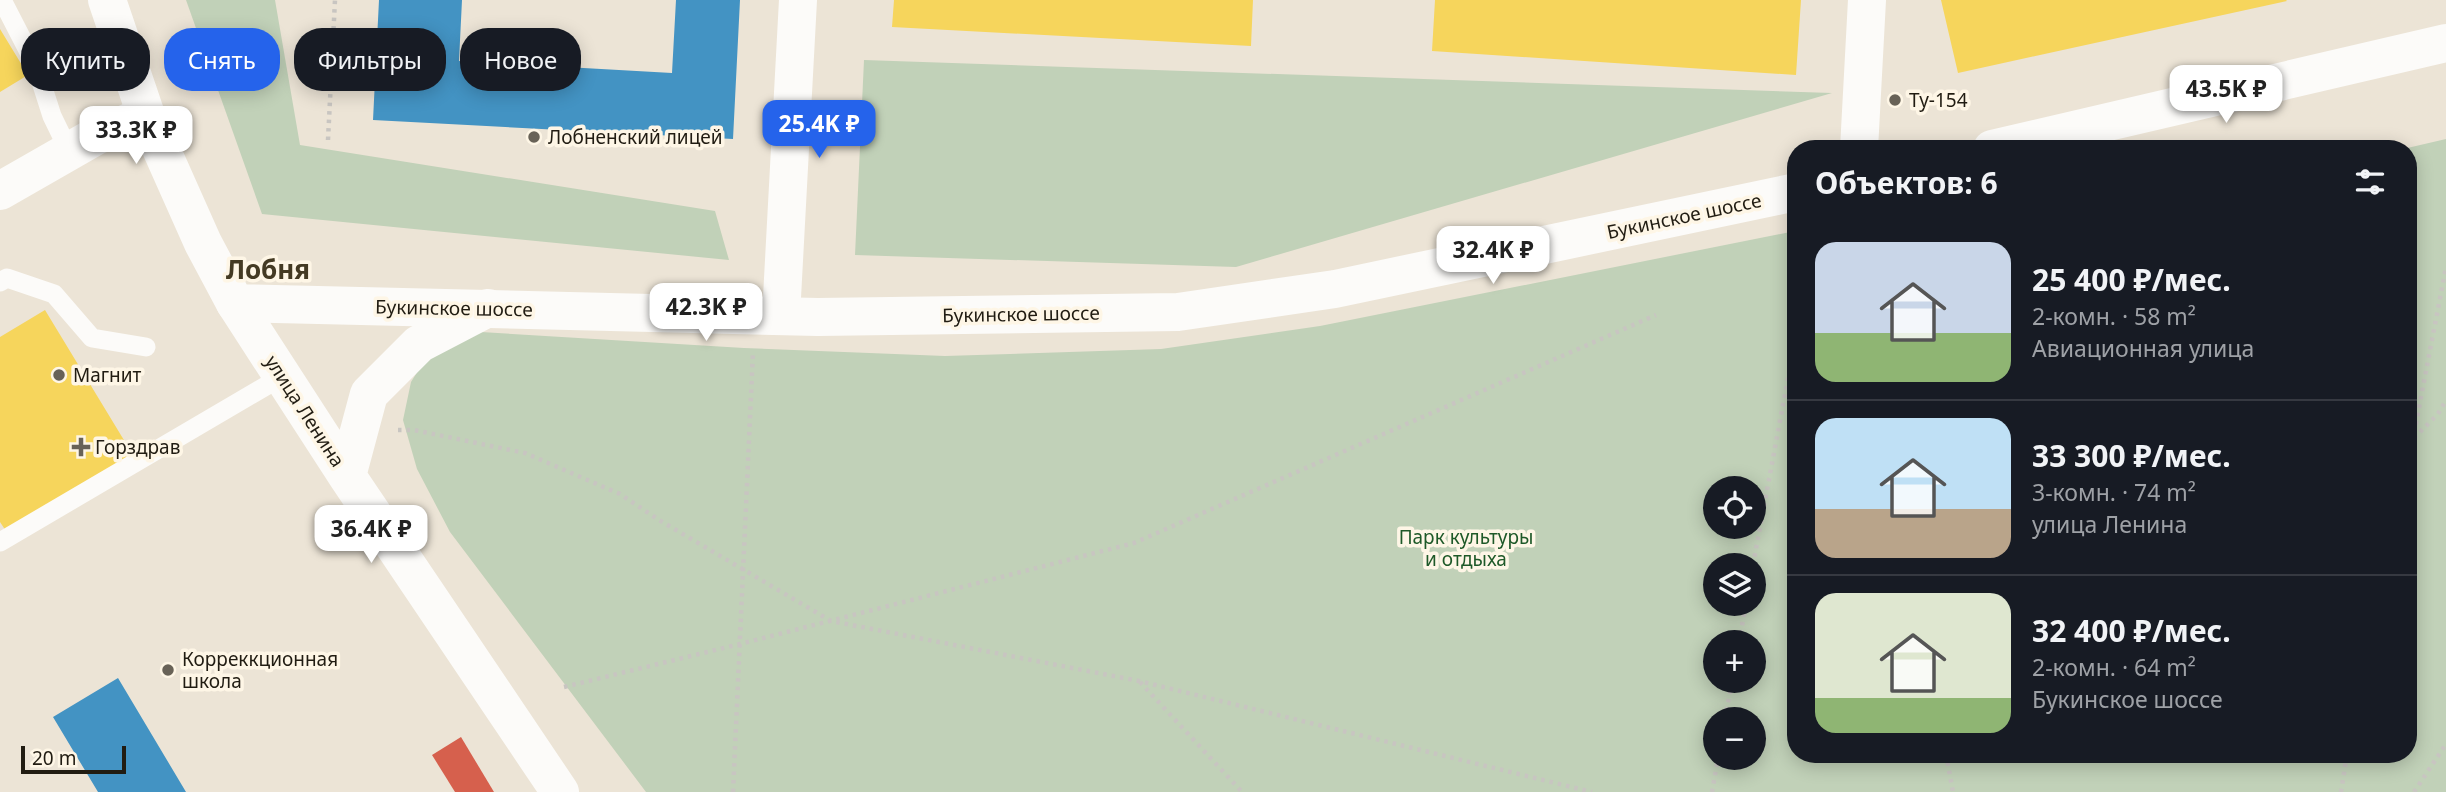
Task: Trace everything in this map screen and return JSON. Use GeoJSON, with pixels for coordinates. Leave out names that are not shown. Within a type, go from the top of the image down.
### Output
{"type":"FeatureCollection","features":[{"type":"Feature","properties":{"kind":"main road","name":"улица Ленина"},"geometry":{"type":"LineString","coordinates":[[107,0],[146,115],[203,243],[235,303],[347,477],[560,792]]}},
{"type":"Feature","properties":{"kind":"main road"},"geometry":{"type":"LineString","coordinates":[[781,316],[798,0]]}},
{"type":"Feature","properties":{"kind":"main road"},"geometry":{"type":"LineString","coordinates":[[1859,140],[1867,0]]}},
{"type":"Feature","properties":{"kind":"main road"},"geometry":{"type":"LineString","coordinates":[[2031,140],[2446,43]]}},
{"type":"Feature","properties":{"kind":"main road"},"geometry":{"type":"LineString","coordinates":[[0,191],[96,136],[146,115]]}},
{"type":"Feature","properties":{"kind":"main road","name":"Букинское шоссе"},"geometry":{"type":"LineString","coordinates":[[235,303],[781,316],[1178,312],[1335,289],[1787,194]]}},
{"type":"Feature","properties":{"kind":"main road"},"geometry":{"type":"LineString","coordinates":[[347,477],[369,394],[419,344],[488,308]]}},
{"type":"Feature","properties":{"kind":"lane"},"geometry":{"type":"LineString","coordinates":[[2,0],[36,66],[52,116],[69,151]]}},
{"type":"Feature","properties":{"kind":"lane"},"geometry":{"type":"LineString","coordinates":[[0,282],[7,278],[54,294],[92,338],[146,347]]}},
{"type":"Feature","properties":{"kind":"lane"},"geometry":{"type":"LineString","coordinates":[[0,542],[283,376]]}},
{"type":"Feature","properties":{"kind":"path"},"geometry":{"type":"LineString","coordinates":[[328,140],[335,0]]}},
{"type":"Feature","properties":{"kind":"path"},"geometry":{"type":"LineString","coordinates":[[2417,418],[2446,267]]}},
{"type":"Feature","properties":{"kind":"path"},"geometry":{"type":"LineString","coordinates":[[564,687],[1134,543],[1656,315]]}},
{"type":"Feature","properties":{"kind":"path"},"geometry":{"type":"LineString","coordinates":[[733,792],[754,343]]}},
{"type":"Feature","properties":{"kind":"path"},"geometry":{"type":"LineString","coordinates":[[1755,553],[1787,383]]}},
{"type":"Feature","properties":{"kind":"path"},"geometry":{"type":"LineString","coordinates":[[2417,435],[2438,414],[2446,400]]}},
{"type":"Feature","properties":{"kind":"path"},"geometry":{"type":"LineString","coordinates":[[394,430],[414,430],[525,453],[620,494],[831,621],[1139,681],[1592,792]]}},
{"type":"Feature","properties":{"kind":"path"},"geometry":{"type":"LineString","coordinates":[[1139,681],[1242,792]]}},
{"type":"Feature","properties":{"kind":"path"},"geometry":{"type":"LineString","coordinates":[[2414,792],[2446,744]]}},
{"type":"Feature","properties":{"kind":"path"},"geometry":{"type":"LineString","coordinates":[[1948,763],[1953,792]]}},
{"type":"Feature","properties":{"kind":"path"},"geometry":{"type":"LineString","coordinates":[[2342,792],[2346,763]]}},
{"type":"Feature","properties":{"kind":"path"},"geometry":{"type":"LineString","coordinates":[[1712,792],[1716,770]]}},
{"type":"Feature","properties":{"kind":"green space"},"geometry":{"type":"Polygon","coordinates":[[[186,0],[275,0],[280,28],[196,28],[186,0]]]}},
{"type":"Feature","properties":{"kind":"green space"},"geometry":{"type":"Polygon","coordinates":[[[280,29],[300,145],[715,211],[729,260],[262,214],[218,91],[280,91],[280,29]]]}},
{"type":"Feature","properties":{"kind":"green space"},"geometry":{"type":"Polygon","coordinates":[[[864,60],[1832,93],[1236,267],[855,255],[864,60]]]}},
{"type":"Feature","properties":{"kind":"green space","name":"Парк культуры и отдыха"},"geometry":{"type":"Polygon","coordinates":[[[2446,139],[2446,792],[646,792],[450,532],[417,469],[403,420],[411,382],[431,350],[481,332],[744,348],[945,356],[1161,349],[1320,326],[1787,233],[1787,763],[2417,763],[2417,146],[2446,139]]]}},
{"type":"Feature","properties":{"kind":"building: Жильё"},"geometry":{"type":"Polygon","coordinates":[[[894,0],[1253,0],[1251,46],[892,27],[894,0]]]}},
{"type":"Feature","properties":{"kind":"building: Жильё"},"geometry":{"type":"Polygon","coordinates":[[[1435,0],[1801,0],[1796,75],[1432,51],[1435,0]]]}},
{"type":"Feature","properties":{"kind":"building: Жильё"},"geometry":{"type":"Polygon","coordinates":[[[1941,0],[2286,0],[2287,1],[1958,73],[1941,0]]]}},
{"type":"Feature","properties":{"kind":"building: Жильё"},"geometry":{"type":"Polygon","coordinates":[[[0,29],[21,64],[21,79],[0,92],[0,29]]]}},
{"type":"Feature","properties":{"kind":"building: Жильё"},"geometry":{"type":"Polygon","coordinates":[[[45,310],[133,455],[6,531],[0,522],[0,337],[45,310]]]}},
{"type":"Feature","properties":{"kind":"building: Торговля"},"geometry":{"type":"Polygon","coordinates":[[[461,737],[494,792],[455,792],[432,755],[461,737]]]}},
{"type":"Feature","properties":{"kind":"building: Школы"},"geometry":{"type":"Polygon","coordinates":[[[379,0],[462,0],[460,91],[581,91],[581,68],[672,73],[676,0],[740,0],[733,139],[373,120],[374,91],[446,91],[446,28],[378,28],[379,0]]]}},
{"type":"Feature","properties":{"kind":"building: Школы"},"geometry":{"type":"Polygon","coordinates":[[[118,678],[186,792],[98,792],[53,717],[118,678]]]}},
{"type":"Feature","properties":{"kind":"place","name":"Ту-154"},"geometry":{"type":"Point","coordinates":[1895,100]}},
{"type":"Feature","properties":{"kind":"place","name":"Лобненский лицей"},"geometry":{"type":"Point","coordinates":[534,137]}},
{"type":"Feature","properties":{"kind":"place","name":"Магнит"},"geometry":{"type":"Point","coordinates":[59,375]}},
{"type":"Feature","properties":{"kind":"place","name":"Горздрав"},"geometry":{"type":"Point","coordinates":[81,447]}},
{"type":"Feature","properties":{"kind":"place","name":"Корреккционная школа"},"geometry":{"type":"Point","coordinates":[168,670]}},
{"type":"Feature","properties":{"kind":"district","name":"Лобня"},"geometry":{"type":"Point","coordinates":[268,270]}}]}
